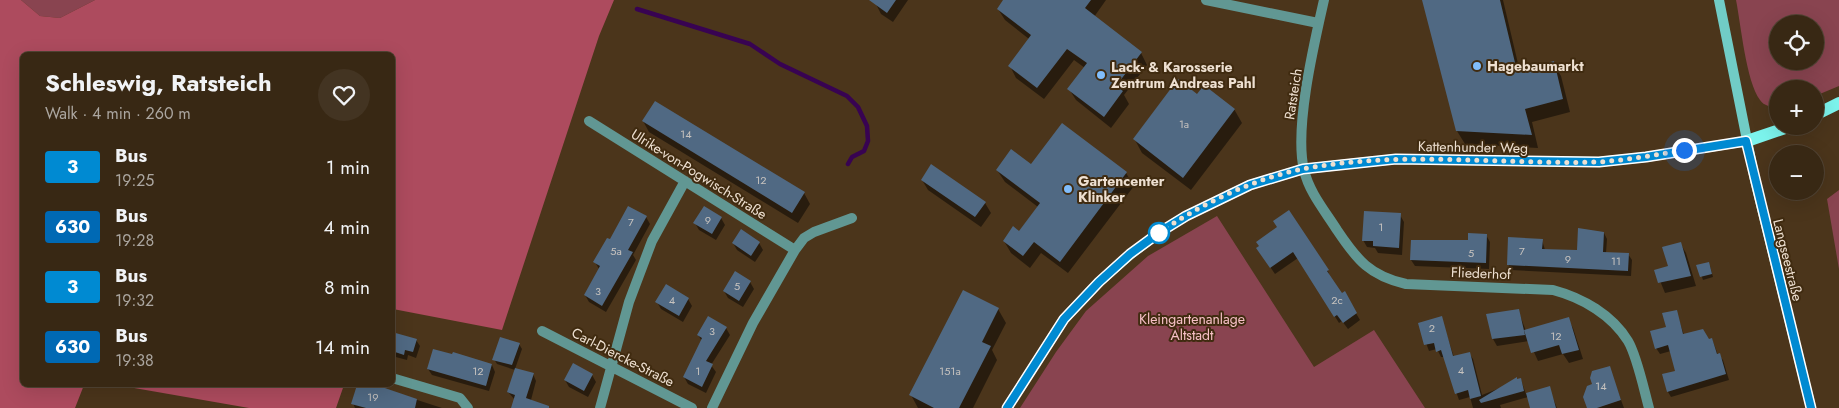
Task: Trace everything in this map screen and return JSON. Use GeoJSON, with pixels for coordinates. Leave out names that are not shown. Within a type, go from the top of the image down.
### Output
{"type":"FeatureCollection","features":[{"type":"Feature","properties":{"kind":"main road"},"geometry":{"type":"LineString","coordinates":[[1824,110],[1839,103]]}},
{"type":"Feature","properties":{"kind":"main road"},"geometry":{"type":"LineString","coordinates":[[1746,141],[1769,133]]}},
{"type":"Feature","properties":{"kind":"street"},"geometry":{"type":"LineString","coordinates":[[1206,0],[1318,23]]}},
{"type":"Feature","properties":{"kind":"street","name":"Ratsteich"},"geometry":{"type":"LineString","coordinates":[[1303,169],[1301,123],[1318,23],[1324,0]]}},
{"type":"Feature","properties":{"kind":"street","name":"Langseestraße"},"geometry":{"type":"LineString","coordinates":[[1719,0],[1746,141],[1811,408]]}},
{"type":"Feature","properties":{"kind":"street","name":"Ulrike-von-Pogwisch-Straße"},"geometry":{"type":"LineString","coordinates":[[589,121],[795,250]]}},
{"type":"Feature","properties":{"kind":"street","name":"Kattenhunder Weg"},"geometry":{"type":"LineString","coordinates":[[1007,408],[1064,319],[1130,254],[1186,216],[1250,185],[1303,169],[1396,159],[1599,162],[1646,157],[1746,141]]}},
{"type":"Feature","properties":{"kind":"street","name":"Fliederhof"},"geometry":{"type":"LineString","coordinates":[[1303,169],[1309,186],[1353,254],[1368,269],[1388,280],[1406,284],[1554,290],[1573,295],[1594,307],[1613,323],[1629,342],[1649,408]]}},
{"type":"Feature","properties":{"kind":"street"},"geometry":{"type":"LineString","coordinates":[[600,408],[613,367],[629,302],[652,242],[684,181]]}},
{"type":"Feature","properties":{"kind":"street"},"geometry":{"type":"LineString","coordinates":[[712,408],[753,323],[795,250],[804,238],[814,232],[852,218]]}},
{"type":"Feature","properties":{"kind":"street","name":"Carl-Diercke-Straße"},"geometry":{"type":"LineString","coordinates":[[542,331],[692,408]]}},
{"type":"Feature","properties":{"kind":"street"},"geometry":{"type":"LineString","coordinates":[[395,379],[460,398],[468,408]]}},
{"type":"Feature","properties":{"kind":"green space"},"geometry":{"type":"Polygon","coordinates":[[[21,0],[95,0],[60,18],[40,16],[21,0]]]}},
{"type":"Feature","properties":{"kind":"green space"},"geometry":{"type":"Polygon","coordinates":[[[1736,0],[1839,0],[1839,86],[1824,92],[1824,80],[1769,80],[1769,106],[1764,104],[1755,91],[1745,52],[1736,0]]]}},
{"type":"Feature","properties":{"kind":"green space"},"geometry":{"type":"Polygon","coordinates":[[[1839,190],[1839,269],[1827,199],[1839,190]]]}},
{"type":"Feature","properties":{"kind":"green space","name":"Kleingartenanlage Altstadt"},"geometry":{"type":"Polygon","coordinates":[[[1217,216],[1314,367],[1374,330],[1425,408],[1020,408],[1056,352],[1086,311],[1148,256],[1217,216]]]}},
{"type":"Feature","properties":{"kind":"shaded area"},"geometry":{"type":"Polygon","coordinates":[[[0,0],[21,0],[40,16],[60,18],[95,0],[614,0],[599,36],[502,330],[395,309],[395,52],[20,52],[20,387],[83,387],[75,408],[0,408],[0,0]]]}},
{"type":"Feature","properties":{"kind":"shaded area"},"geometry":{"type":"Polygon","coordinates":[[[128,387],[343,387],[336,408],[249,408],[128,387]]]}},
{"type":"Feature","properties":{"kind":"building"},"geometry":{"type":"Polygon","coordinates":[[[869,0],[896,0],[887,13],[869,0]]]}},
{"type":"Feature","properties":{"kind":"building"},"geometry":{"type":"Polygon","coordinates":[[[1003,0],[1091,0],[1085,8],[1142,52],[1116,86],[1123,91],[1104,117],[1067,89],[1087,63],[1067,49],[1037,88],[1008,66],[1031,35],[997,9],[1003,0]]]}},
{"type":"Feature","properties":{"kind":"building","name":"Hagebaumarkt"},"geometry":{"type":"Polygon","coordinates":[[[1422,0],[1500,0],[1517,71],[1554,61],[1563,99],[1525,109],[1532,135],[1456,131],[1422,0]]]}},
{"type":"Feature","properties":{"kind":"building"},"geometry":{"type":"Polygon","coordinates":[[[1178,79],[1197,94],[1204,85],[1235,109],[1183,178],[1133,139],[1178,79]]]}},
{"type":"Feature","properties":{"kind":"building"},"geometry":{"type":"Polygon","coordinates":[[[655,101],[805,192],[792,213],[642,121],[655,101]]]}},
{"type":"Feature","properties":{"kind":"building","name":"Gartencenter Klinker"},"geometry":{"type":"Polygon","coordinates":[[[1062,123],[1127,172],[1060,262],[1034,242],[1023,256],[1003,241],[1013,226],[1019,231],[1040,203],[996,170],[1011,149],[1031,164],[1062,123]]]}},
{"type":"Feature","properties":{"kind":"building"},"geometry":{"type":"Polygon","coordinates":[[[931,164],[986,202],[975,217],[921,180],[931,164]]]}},
{"type":"Feature","properties":{"kind":"building"},"geometry":{"type":"Polygon","coordinates":[[[628,206],[647,216],[628,250],[633,252],[602,306],[584,295],[600,266],[593,262],[607,238],[610,239],[628,206]]]}},
{"type":"Feature","properties":{"kind":"building"},"geometry":{"type":"Polygon","coordinates":[[[704,206],[722,217],[712,234],[693,223],[704,206]]]}},
{"type":"Feature","properties":{"kind":"building"},"geometry":{"type":"Polygon","coordinates":[[[1289,210],[1342,293],[1345,291],[1357,313],[1343,323],[1337,315],[1334,317],[1293,252],[1270,268],[1256,248],[1259,246],[1256,242],[1277,227],[1273,221],[1289,210]]]}},
{"type":"Feature","properties":{"kind":"building"},"geometry":{"type":"Polygon","coordinates":[[[1364,211],[1401,213],[1399,248],[1373,246],[1373,241],[1362,241],[1364,211]]]}},
{"type":"Feature","properties":{"kind":"building"},"geometry":{"type":"Polygon","coordinates":[[[1578,228],[1604,232],[1603,252],[1629,253],[1628,271],[1507,265],[1508,237],[1543,239],[1542,249],[1577,250],[1578,228]]]}},
{"type":"Feature","properties":{"kind":"building"},"geometry":{"type":"Polygon","coordinates":[[[741,229],[760,242],[751,256],[732,243],[741,229]]]}},
{"type":"Feature","properties":{"kind":"building"},"geometry":{"type":"Polygon","coordinates":[[[1468,233],[1487,234],[1486,263],[1410,260],[1411,240],[1468,240],[1468,233]]]}},
{"type":"Feature","properties":{"kind":"building"},"geometry":{"type":"Polygon","coordinates":[[[1681,242],[1691,276],[1658,283],[1654,270],[1668,266],[1662,247],[1681,242]]]}},
{"type":"Feature","properties":{"kind":"building"},"geometry":{"type":"Polygon","coordinates":[[[1709,262],[1712,274],[1700,277],[1696,265],[1709,262]]]}},
{"type":"Feature","properties":{"kind":"building"},"geometry":{"type":"Polygon","coordinates":[[[735,271],[751,281],[739,301],[723,291],[735,271]]]}},
{"type":"Feature","properties":{"kind":"building"},"geometry":{"type":"Polygon","coordinates":[[[666,284],[689,298],[679,316],[655,302],[666,284]]]}},
{"type":"Feature","properties":{"kind":"building"},"geometry":{"type":"Polygon","coordinates":[[[963,290],[999,308],[982,342],[991,346],[959,408],[934,408],[909,395],[963,290]]]}},
{"type":"Feature","properties":{"kind":"building"},"geometry":{"type":"Polygon","coordinates":[[[1519,309],[1525,335],[1492,339],[1486,314],[1519,309]]]}},
{"type":"Feature","properties":{"kind":"building"},"geometry":{"type":"Polygon","coordinates":[[[1677,310],[1683,334],[1703,329],[1709,339],[1712,338],[1717,354],[1720,353],[1726,374],[1667,392],[1662,374],[1675,371],[1668,345],[1655,349],[1650,331],[1666,327],[1662,313],[1677,310]]]}},
{"type":"Feature","properties":{"kind":"building"},"geometry":{"type":"Polygon","coordinates":[[[708,316],[727,327],[706,361],[713,364],[702,387],[683,377],[702,338],[697,335],[708,316]]]}},
{"type":"Feature","properties":{"kind":"building"},"geometry":{"type":"Polygon","coordinates":[[[1442,316],[1453,356],[1470,352],[1481,396],[1470,399],[1468,390],[1455,394],[1441,350],[1436,352],[1434,343],[1424,345],[1418,323],[1442,316]]]}},
{"type":"Feature","properties":{"kind":"building"},"geometry":{"type":"Polygon","coordinates":[[[1569,317],[1579,350],[1562,354],[1559,345],[1531,353],[1524,330],[1569,317]]]}},
{"type":"Feature","properties":{"kind":"building"},"geometry":{"type":"Polygon","coordinates":[[[395,333],[417,339],[413,352],[405,350],[404,355],[395,352],[395,333]]]}},
{"type":"Feature","properties":{"kind":"building"},"geometry":{"type":"Polygon","coordinates":[[[500,337],[520,343],[512,365],[492,360],[500,337]]]}},
{"type":"Feature","properties":{"kind":"building"},"geometry":{"type":"Polygon","coordinates":[[[433,349],[452,354],[453,352],[492,364],[486,386],[427,369],[433,349]]]}},
{"type":"Feature","properties":{"kind":"building"},"geometry":{"type":"Polygon","coordinates":[[[573,363],[593,374],[584,391],[564,380],[573,363]]]}},
{"type":"Feature","properties":{"kind":"building"},"geometry":{"type":"Polygon","coordinates":[[[1610,366],[1621,400],[1597,408],[1587,408],[1583,397],[1587,386],[1592,384],[1590,378],[1592,371],[1610,366]]]}},
{"type":"Feature","properties":{"kind":"building"},"geometry":{"type":"Polygon","coordinates":[[[515,368],[534,373],[526,398],[549,406],[549,408],[511,408],[515,395],[507,392],[515,368]]]}},
{"type":"Feature","properties":{"kind":"building"},"geometry":{"type":"Polygon","coordinates":[[[1517,377],[1517,379],[1521,378],[1524,391],[1481,403],[1479,400],[1517,377]]]}},
{"type":"Feature","properties":{"kind":"building"},"geometry":{"type":"Polygon","coordinates":[[[1550,386],[1556,408],[1530,408],[1526,393],[1550,386]]]}},
{"type":"Feature","properties":{"kind":"building"},"geometry":{"type":"Polygon","coordinates":[[[356,387],[382,387],[417,399],[415,408],[366,408],[351,404],[356,387]]]}},
{"type":"Feature","properties":{"kind":"waterway"},"geometry":{"type":"LineString","coordinates":[[637,9],[750,44],[780,64],[847,96],[858,107],[867,126],[868,141],[864,151],[852,157],[848,164]]}},
{"type":"Feature","properties":{"kind":"bus line","name":"3"},"geometry":{"type":"LineString","coordinates":[[1007,408],[1043,349],[1064,319],[1099,282],[1130,254],[1160,232],[1186,216],[1250,185],[1303,169],[1396,159],[1599,162],[1646,157],[1746,141],[1811,408]]}},
{"type":"Feature","properties":{"kind":"place","name":"Hagebaumarkt"},"geometry":{"type":"Point","coordinates":[1477,66]}},
{"type":"Feature","properties":{"kind":"place","name":"Lack- & Karosserie Zentrum Andreas Pahl"},"geometry":{"type":"Point","coordinates":[1101,75]}},
{"type":"Feature","properties":{"kind":"place","name":"Gartencenter Klinker"},"geometry":{"type":"Point","coordinates":[1068,189]}},
{"type":"Feature","properties":{"kind":"route"},"geometry":{"type":"LineString","coordinates":[[1159,233],[1186,216],[1250,185],[1303,169],[1396,159],[1599,162],[1646,157],[1684,150]]}}]}
